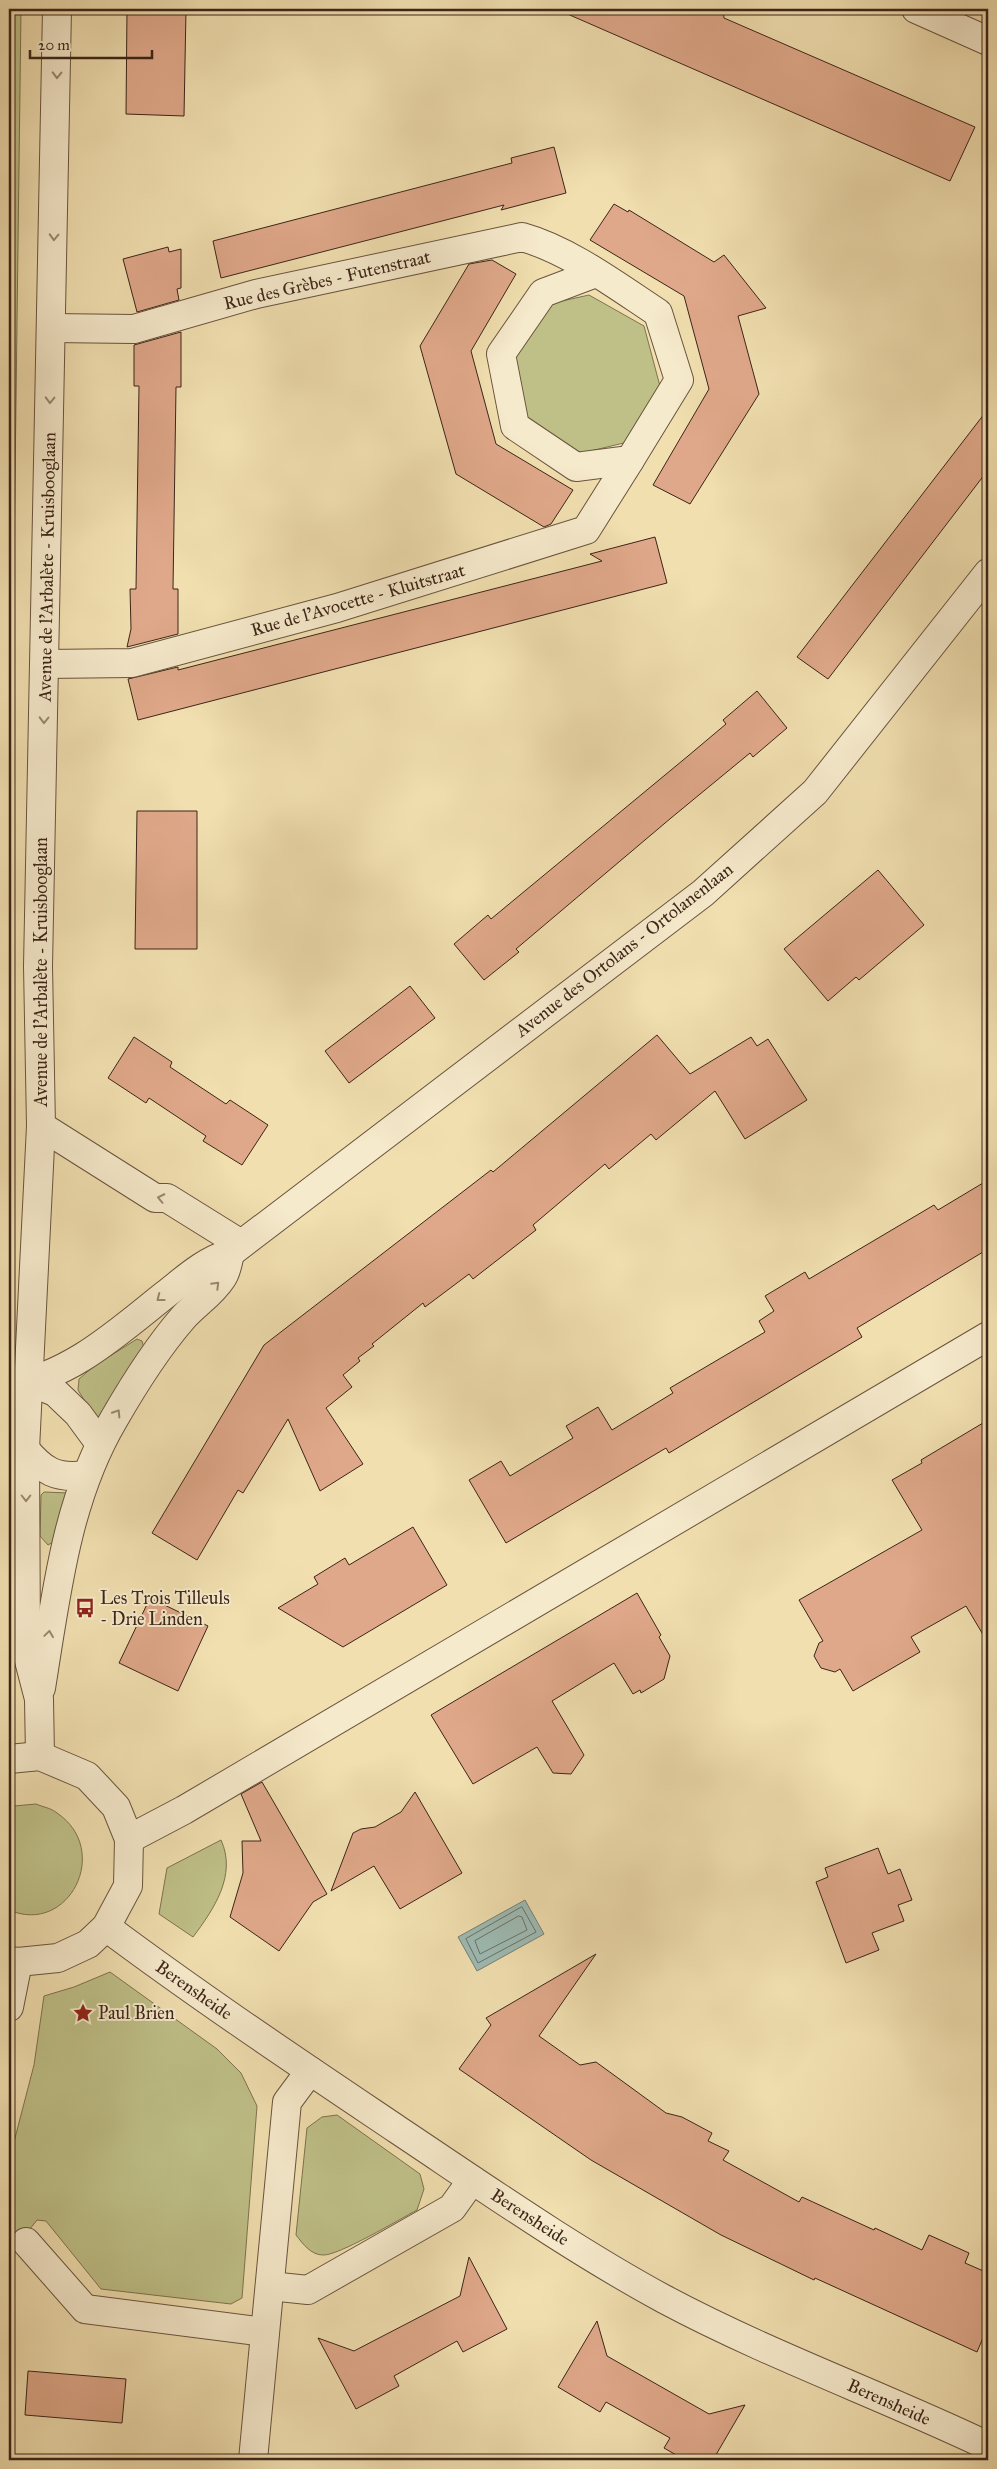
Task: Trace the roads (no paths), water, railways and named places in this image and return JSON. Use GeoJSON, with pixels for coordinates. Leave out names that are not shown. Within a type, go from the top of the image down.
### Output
{"type":"FeatureCollection","features":[{"type":"Feature","properties":{"kind":"street","name":"Avenue de l'Arbalète - Kruisbooglaan"},"geometry":{"type":"LineString","coordinates":[[40,1756],[39,1699],[26,1650],[26,1449],[20,1384],[41,1126],[38,966],[46,664],[57,9]]}},
{"type":"Feature","properties":{"kind":"street"},"geometry":{"type":"LineString","coordinates":[[916,9],[988,41]]}},
{"type":"Feature","properties":{"kind":"street","name":"Rue des Grèbes - Futenstraat"},"geometry":{"type":"LineString","coordinates":[[51,328],[134,329],[256,294],[522,237],[536,241],[596,273],[658,313],[679,380],[630,460]]}},
{"type":"Feature","properties":{"kind":"street"},"geometry":{"type":"LineString","coordinates":[[596,273],[543,293],[502,354],[503,363],[515,426],[576,467],[630,460]]}},
{"type":"Feature","properties":{"kind":"street","name":"Rue de l'Avocette - Kluitstraat"},"geometry":{"type":"LineString","coordinates":[[46,664],[132,663],[337,608],[586,530],[630,460]]}},
{"type":"Feature","properties":{"kind":"street","name":"Avenue des Ortolans - Ortolanenlaan"},"geometry":{"type":"LineString","coordinates":[[20,1384],[78,1360],[207,1262],[235,1249],[703,893],[815,792],[988,573]]}},
{"type":"Feature","properties":{"kind":"street","name":"Avenue de l'Arbalète - Kruisbooglaan"},"geometry":{"type":"LineString","coordinates":[[41,1126],[156,1198],[167,1198],[235,1249]]}},
{"type":"Feature","properties":{"kind":"street"},"geometry":{"type":"LineString","coordinates":[[39,1699],[55,1599],[70,1527],[85,1475],[100,1444],[132,1390],[182,1319],[223,1278],[235,1249]]}},
{"type":"Feature","properties":{"kind":"street"},"geometry":{"type":"LineString","coordinates":[[129,1840],[184,1810],[988,1336]]}},
{"type":"Feature","properties":{"kind":"street"},"geometry":{"type":"LineString","coordinates":[[20,1384],[56,1392],[78,1414],[100,1444]]}},
{"type":"Feature","properties":{"kind":"street"},"geometry":{"type":"LineString","coordinates":[[26,1449],[39,1466],[56,1474],[72,1477],[85,1475]]}},
{"type":"Feature","properties":{"kind":"street"},"geometry":{"type":"LineString","coordinates":[[9,1759],[40,1756],[87,1776],[116,1807],[129,1840],[128,1886],[106,1927],[88,1944],[58,1958],[13,1961],[9,2007]]}},
{"type":"Feature","properties":{"kind":"street","name":"Berensheide"},"geometry":{"type":"LineString","coordinates":[[106,1927],[310,2071],[472,2180],[602,2263],[664,2299],[978,2449]]}},
{"type":"Feature","properties":{"kind":"street"},"geometry":{"type":"LineString","coordinates":[[253,2460],[288,2102],[310,2071]]}},
{"type":"Feature","properties":{"kind":"street"},"geometry":{"type":"LineString","coordinates":[[270,2286],[308,2290],[452,2208],[472,2180]]}},
{"type":"Feature","properties":{"kind":"street"},"geometry":{"type":"LineString","coordinates":[[26,2242],[86,2309],[265,2332]]}},
{"type":"Feature","properties":{"kind":"water"},"geometry":{"type":"Polygon","coordinates":[[[525,1900],[544,1934],[477,1971],[458,1937],[525,1900]]]}},
{"type":"Feature","properties":{"kind":"place","name":"Les Trois Tilleuls - Drie Linden"},"geometry":{"type":"Point","coordinates":[85,1608]}},
{"type":"Feature","properties":{"kind":"place","name":"Paul Brien"},"geometry":{"type":"Point","coordinates":[83,2013]}}]}
